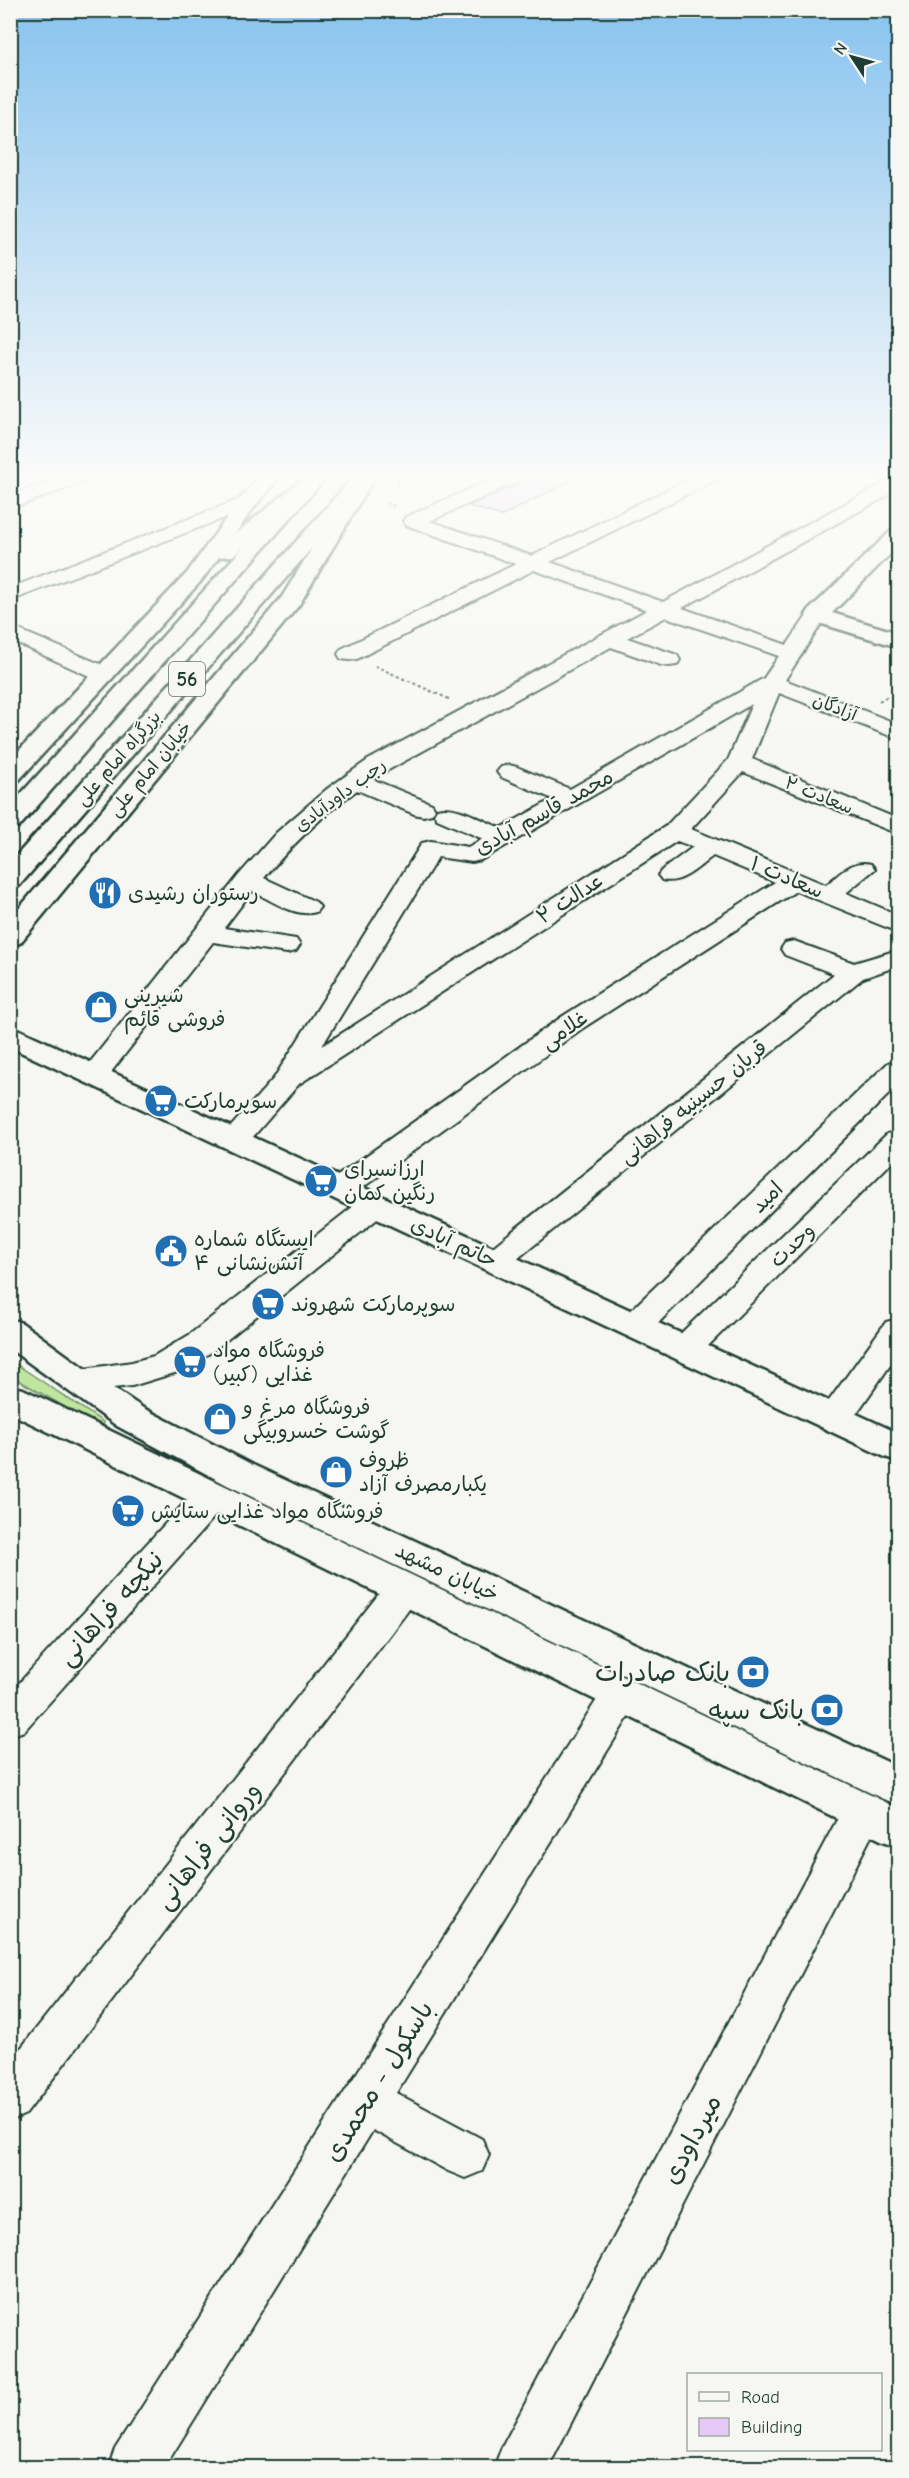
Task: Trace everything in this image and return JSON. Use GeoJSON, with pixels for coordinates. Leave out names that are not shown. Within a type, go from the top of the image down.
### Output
{"type":"FeatureCollection","features":[{"type":"Feature","properties":{"kind":"main road"},"geometry":{"type":"LineString","coordinates":[[10,775],[184,589]]}},
{"type":"Feature","properties":{"kind":"main road","name":"بزرگراه امام علی"},"geometry":{"type":"LineString","coordinates":[[10,822],[219,589]]}},
{"type":"Feature","properties":{"kind":"main road","name":"بزرگراه امام علی"},"geometry":{"type":"LineString","coordinates":[[10,880],[267,589]]}},
{"type":"Feature","properties":{"kind":"main road","name":"خیابان امام علی"},"geometry":{"type":"LineString","coordinates":[[10,937],[291,600],[298,589]]}},
{"type":"Feature","properties":{"kind":"main road"},"geometry":{"type":"LineString","coordinates":[[844,589],[818,615],[898,640]]}},
{"type":"Feature","properties":{"kind":"main road","name":"حاتم آبادی"},"geometry":{"type":"LineString","coordinates":[[10,1036],[898,1448]]}},
{"type":"Feature","properties":{"kind":"main road","name":"خیابان مشهد"},"geometry":{"type":"LineString","coordinates":[[10,1331],[75,1380],[130,1417],[887,1808]]}},
{"type":"Feature","properties":{"kind":"main road","name":"خیابان مشهد"},"geometry":{"type":"LineString","coordinates":[[10,1398],[621,1695],[887,1808]]}},
{"type":"Feature","properties":{"kind":"street"},"geometry":{"type":"LineString","coordinates":[[10,595],[26,589]]}},
{"type":"Feature","properties":{"kind":"street"},"geometry":{"type":"LineString","coordinates":[[350,654],[484,589]]}},
{"type":"Feature","properties":{"kind":"street"},"geometry":{"type":"LineString","coordinates":[[604,589],[790,653]]}},
{"type":"Feature","properties":{"kind":"street","name":"رجب داودآبادی"},"geometry":{"type":"LineString","coordinates":[[94,1075],[248,880],[285,838],[354,780],[376,765],[704,589]]}},
{"type":"Feature","properties":{"kind":"street","name":"عدالت ۲"},"geometry":{"type":"LineString","coordinates":[[285,1083],[675,831],[739,762],[772,683],[790,653],[818,615]]}},
{"type":"Feature","properties":{"kind":"street"},"geometry":{"type":"LineString","coordinates":[[10,632],[104,674]]}},
{"type":"Feature","properties":{"kind":"street"},"geometry":{"type":"LineString","coordinates":[[610,639],[669,660]]}},
{"type":"Feature","properties":{"kind":"street","name":"آزادگان"},"geometry":{"type":"LineString","coordinates":[[772,683],[898,732]]}},
{"type":"Feature","properties":{"kind":"street","name":"محمد قاسم آبادی"},"geometry":{"type":"LineString","coordinates":[[234,1140],[285,1083],[431,848],[472,855],[772,683]]}},
{"type":"Feature","properties":{"kind":"street","name":"سعادت ۲"},"geometry":{"type":"LineString","coordinates":[[739,762],[898,827]]}},
{"type":"Feature","properties":{"kind":"street"},"geometry":{"type":"LineString","coordinates":[[509,772],[572,798]]}},
{"type":"Feature","properties":{"kind":"street"},"geometry":{"type":"LineString","coordinates":[[354,780],[502,838]]}},
{"type":"Feature","properties":{"kind":"street","name":"سعادت ۱"},"geometry":{"type":"LineString","coordinates":[[675,831],[828,895],[894,918]]}},
{"type":"Feature","properties":{"kind":"street"},"geometry":{"type":"LineString","coordinates":[[670,875],[711,846]]}},
{"type":"Feature","properties":{"kind":"street"},"geometry":{"type":"LineString","coordinates":[[764,868],[789,853]]}},
{"type":"Feature","properties":{"kind":"street"},"geometry":{"type":"LineString","coordinates":[[828,895],[862,869]]}},
{"type":"Feature","properties":{"kind":"street"},"geometry":{"type":"LineString","coordinates":[[248,880],[307,906]]}},
{"type":"Feature","properties":{"kind":"street","name":"غلامی"},"geometry":{"type":"LineString","coordinates":[[340,1189],[573,1022],[794,880]]}},
{"type":"Feature","properties":{"kind":"street"},"geometry":{"type":"LineString","coordinates":[[213,926],[282,936]]}},
{"type":"Feature","properties":{"kind":"street"},"geometry":{"type":"LineString","coordinates":[[794,949],[882,967]]}},
{"type":"Feature","properties":{"kind":"street","name":"قربان حسینیه فراهانی"},"geometry":{"type":"LineString","coordinates":[[495,1261],[882,967]]}},
{"type":"Feature","properties":{"kind":"street","name":"امید"},"geometry":{"type":"LineString","coordinates":[[635,1326],[898,1069]]}},
{"type":"Feature","properties":{"kind":"street","name":"وحدت"},"geometry":{"type":"LineString","coordinates":[[685,1349],[898,1140]]}},
{"type":"Feature","properties":{"kind":"street"},"geometry":{"type":"LineString","coordinates":[[75,1380],[132,1374],[166,1364],[201,1343],[375,1205]]}},
{"type":"Feature","properties":{"kind":"street"},"geometry":{"type":"LineString","coordinates":[[835,1418],[898,1330]]}},
{"type":"Feature","properties":{"kind":"street","name":"نیکچه فراهانی"},"geometry":{"type":"LineString","coordinates":[[10,1720],[211,1497]]}},
{"type":"Feature","properties":{"kind":"street","name":"وروانی فراهانی"},"geometry":{"type":"LineString","coordinates":[[10,2099],[403,1590]]}},
{"type":"Feature","properties":{"kind":"street","name":"باسکول - محمدی"},"geometry":{"type":"LineString","coordinates":[[134,2468],[621,1695]]}},
{"type":"Feature","properties":{"kind":"street","name":"میرداودی"},"geometry":{"type":"LineString","coordinates":[[520,2468],[887,1808]]}},
{"type":"Feature","properties":{"kind":"street"},"geometry":{"type":"LineString","coordinates":[[365,2101],[465,2155]]}},
{"type":"Feature","properties":{"kind":"path"},"geometry":{"type":"LineString","coordinates":[[350,654],[476,711]]}},
{"type":"Feature","properties":{"kind":"green space"},"geometry":{"type":"Polygon","coordinates":[[[10,1360],[103,1422],[103,1426],[98,1426],[11,1376],[10,1360]]]}},
{"type":"Feature","properties":{"kind":"place","name":"رستوران رشیدی"},"geometry":{"type":"Point","coordinates":[105,893]}},
{"type":"Feature","properties":{"kind":"place","name":"شیرینی فروشی قائم"},"geometry":{"type":"Point","coordinates":[101,1007]}},
{"type":"Feature","properties":{"kind":"place","name":"سوپرمارکت"},"geometry":{"type":"Point","coordinates":[161,1101]}},
{"type":"Feature","properties":{"kind":"place","name":"ارزانسرای رنگین کمان"},"geometry":{"type":"Point","coordinates":[321,1181]}},
{"type":"Feature","properties":{"kind":"place","name":"ایستگاه شماره ۴ آتش‌نشانی"},"geometry":{"type":"Point","coordinates":[171,1251]}},
{"type":"Feature","properties":{"kind":"place","name":"سوپرمارکت شهروند"},"geometry":{"type":"Point","coordinates":[268,1304]}},
{"type":"Feature","properties":{"kind":"place","name":"فروشگاه مواد غذایی (کبیر)"},"geometry":{"type":"Point","coordinates":[190,1362]}},
{"type":"Feature","properties":{"kind":"place","name":"فروشگاه مرغ و گوشت خسروبیگی"},"geometry":{"type":"Point","coordinates":[220,1419]}},
{"type":"Feature","properties":{"kind":"place","name":"ظروف یکبارمصرف آزاد"},"geometry":{"type":"Point","coordinates":[336,1472]}},
{"type":"Feature","properties":{"kind":"place","name":"فروشگاه مواد غذایی ستایش"},"geometry":{"type":"Point","coordinates":[128,1511]}},
{"type":"Feature","properties":{"kind":"place","name":"بانک صادرات"},"geometry":{"type":"Point","coordinates":[753,1672]}},
{"type":"Feature","properties":{"kind":"place","name":"بانک سپه"},"geometry":{"type":"Point","coordinates":[827,1710]}}]}
